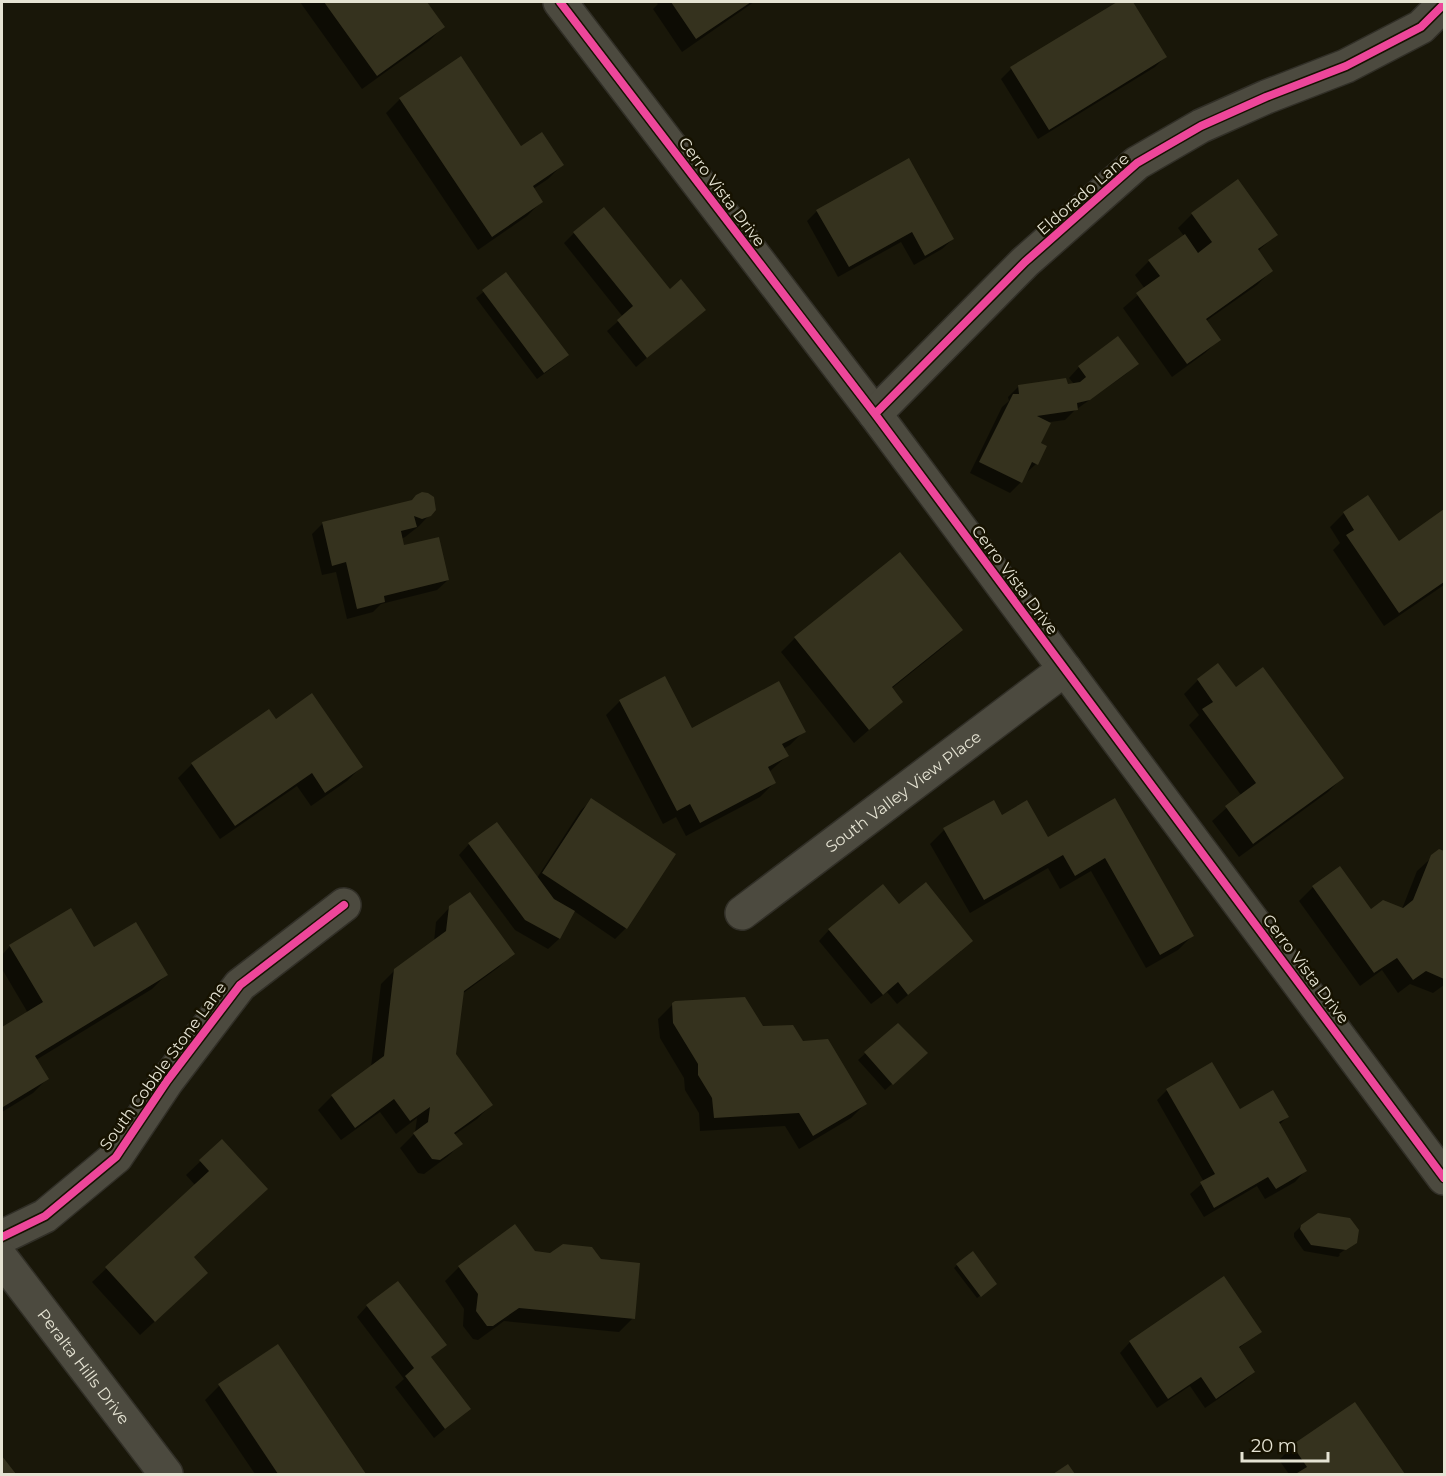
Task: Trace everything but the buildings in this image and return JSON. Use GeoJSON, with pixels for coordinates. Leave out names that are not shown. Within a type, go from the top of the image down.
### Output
{"type":"FeatureCollection","features":[{"type":"Feature","properties":{"kind":"street","name":"Cerro Vista Drive"},"geometry":{"type":"LineString","coordinates":[[560,2],[875,414],[1444,1178]]}},
{"type":"Feature","properties":{"kind":"street","name":"Eldorado Lane"},"geometry":{"type":"LineString","coordinates":[[875,414],[1025,262],[1137,163],[1201,126],[1266,97],[1347,66],[1421,27],[1444,4]]}},
{"type":"Feature","properties":{"kind":"street","name":"South Valley View Place"},"geometry":{"type":"LineString","coordinates":[[742,913],[1065,669]]}},
{"type":"Feature","properties":{"kind":"street","name":"South Cobble Stone Lane"},"geometry":{"type":"LineString","coordinates":[[2,1237],[45,1216],[116,1157],[167,1081],[240,985],[344,905]]}},
{"type":"Feature","properties":{"kind":"street","name":"Peralta Hills Drive"},"geometry":{"type":"LineString","coordinates":[[2,1259],[166,1474]]}},
{"type":"Feature","properties":{"kind":"cycle path"},"geometry":{"type":"LineString","coordinates":[[560,2],[875,414],[1444,1178]]}},
{"type":"Feature","properties":{"kind":"cycle path"},"geometry":{"type":"LineString","coordinates":[[875,414],[1025,262],[1137,163],[1201,126],[1266,97],[1346,66],[1421,27],[1444,4]]}},
{"type":"Feature","properties":{"kind":"cycle path"},"geometry":{"type":"LineString","coordinates":[[2,1237],[45,1216],[116,1157],[167,1081],[240,985],[344,905]]}}]}
